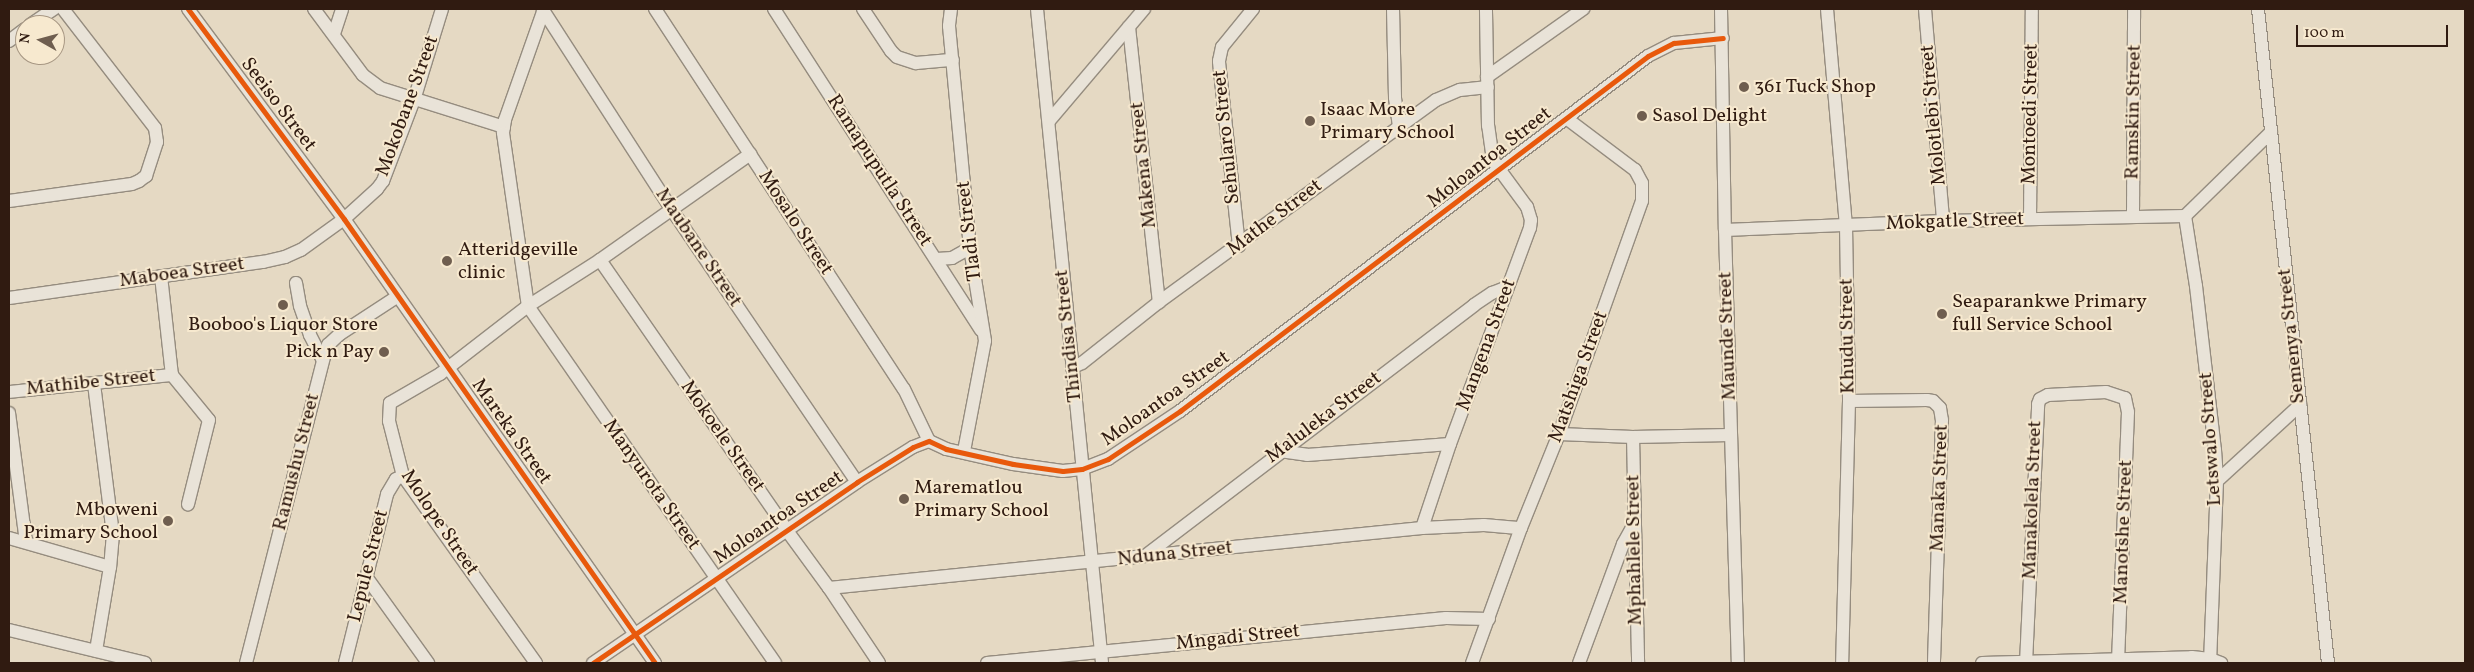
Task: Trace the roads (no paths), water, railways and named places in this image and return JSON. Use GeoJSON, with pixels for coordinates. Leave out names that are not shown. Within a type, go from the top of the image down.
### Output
{"type":"FeatureCollection","features":[{"type":"Feature","properties":{"kind":"street"},"geometry":{"type":"LineString","coordinates":[[9,201],[132,184],[146,176],[157,142],[155,128],[63,9]]}},
{"type":"Feature","properties":{"kind":"street","name":"Seeiso Street"},"geometry":{"type":"LineString","coordinates":[[188,9],[344,219]]}},
{"type":"Feature","properties":{"kind":"street"},"geometry":{"type":"LineString","coordinates":[[314,9],[367,78],[380,88],[504,127]]}},
{"type":"Feature","properties":{"kind":"street"},"geometry":{"type":"LineString","coordinates":[[334,34],[342,9]]}},
{"type":"Feature","properties":{"kind":"street","name":"Mokobane Street"},"geometry":{"type":"LineString","coordinates":[[344,219],[377,189],[383,181],[414,100],[442,9]]}},
{"type":"Feature","properties":{"kind":"street","name":"Mosalo Street"},"geometry":{"type":"LineString","coordinates":[[655,9],[904,389],[929,441]]}},
{"type":"Feature","properties":{"kind":"street","name":"Ramapuputla Street"},"geometry":{"type":"LineString","coordinates":[[774,9],[937,259],[984,335]]}},
{"type":"Feature","properties":{"kind":"street"},"geometry":{"type":"LineString","coordinates":[[863,9],[897,57],[916,63],[953,60]]}},
{"type":"Feature","properties":{"kind":"street","name":"Tladi Street"},"geometry":{"type":"LineString","coordinates":[[951,9],[949,26],[970,248],[984,335],[984,349],[964,451]]}},
{"type":"Feature","properties":{"kind":"street","name":"Thindisa Street"},"geometry":{"type":"LineString","coordinates":[[1037,9],[1101,657]]}},
{"type":"Feature","properties":{"kind":"street"},"geometry":{"type":"LineString","coordinates":[[1048,121],[1144,9]]}},
{"type":"Feature","properties":{"kind":"street","name":"Sehularo Street"},"geometry":{"type":"LineString","coordinates":[[1239,246],[1219,61],[1222,47],[1253,9]]}},
{"type":"Feature","properties":{"kind":"street"},"geometry":{"type":"LineString","coordinates":[[1393,9],[1395,98],[1399,126]]}},
{"type":"Feature","properties":{"kind":"street"},"geometry":{"type":"LineString","coordinates":[[1486,9],[1489,139],[1494,162],[1499,169]]}},
{"type":"Feature","properties":{"kind":"street"},"geometry":{"type":"LineString","coordinates":[[1488,82],[1583,9]]}},
{"type":"Feature","properties":{"kind":"street","name":"Maunde Street"},"geometry":{"type":"LineString","coordinates":[[1721,9],[1730,436],[1738,663]]}},
{"type":"Feature","properties":{"kind":"street","name":"Khudu Street"},"geometry":{"type":"LineString","coordinates":[[1827,9],[1846,226],[1849,401],[1842,663]]}},
{"type":"Feature","properties":{"kind":"street","name":"Molotlebi Street"},"geometry":{"type":"LineString","coordinates":[[1925,9],[1943,221]]}},
{"type":"Feature","properties":{"kind":"street","name":"Montoedi Street"},"geometry":{"type":"LineString","coordinates":[[2030,219],[2032,9]]}},
{"type":"Feature","properties":{"kind":"street","name":"Ramskin Street"},"geometry":{"type":"LineString","coordinates":[[2133,216],[2134,9]]}},
{"type":"Feature","properties":{"kind":"street","name":"Semenya Street"},"geometry":{"type":"LineString","coordinates":[[2258,9],[2328,663]]}},
{"type":"Feature","properties":{"kind":"street"},"geometry":{"type":"LineString","coordinates":[[528,306],[504,143],[504,127],[543,10]]}},
{"type":"Feature","properties":{"kind":"street","name":"Maubane Street"},"geometry":{"type":"LineString","coordinates":[[543,10],[672,210],[857,482]]}},
{"type":"Feature","properties":{"kind":"street","name":"Makena Street"},"geometry":{"type":"LineString","coordinates":[[1129,27],[1159,302]]}},
{"type":"Feature","properties":{"kind":"street","name":"Moloantoa Street"},"geometry":{"type":"LineString","coordinates":[[594,663],[788,532],[857,482],[898,456],[929,441],[946,449],[964,451],[1043,469],[1063,471],[1082,469],[1108,459],[1153,431],[1642,60],[1663,47],[1687,41],[1723,38]]}},
{"type":"Feature","properties":{"kind":"street","name":"Mathe Street"},"geometry":{"type":"LineString","coordinates":[[1072,368],[1082,363],[1159,302],[1239,246],[1399,126],[1444,96],[1488,82]]}},
{"type":"Feature","properties":{"kind":"street","name":"Matshiga Street"},"geometry":{"type":"LineString","coordinates":[[1472,663],[1521,528],[1559,434],[1640,210],[1643,192],[1642,183],[1635,170],[1566,118]]}},
{"type":"Feature","properties":{"kind":"street"},"geometry":{"type":"LineString","coordinates":[[2185,216],[2271,132]]}},
{"type":"Feature","properties":{"kind":"street"},"geometry":{"type":"LineString","coordinates":[[448,368],[528,306],[600,260],[750,154]]}},
{"type":"Feature","properties":{"kind":"street","name":"Mangena Street"},"geometry":{"type":"LineString","coordinates":[[1422,528],[1450,444],[1531,220],[1527,207],[1499,169]]}},
{"type":"Feature","properties":{"kind":"street","name":"Mokgatle Street"},"geometry":{"type":"LineString","coordinates":[[1725,230],[1943,221],[2185,216]]}},
{"type":"Feature","properties":{"kind":"street","name":"Letswalo Street"},"geometry":{"type":"LineString","coordinates":[[2185,216],[2212,417],[2217,482],[2214,662]]}},
{"type":"Feature","properties":{"kind":"street","name":"Maboea Street"},"geometry":{"type":"LineString","coordinates":[[9,298],[285,257],[300,250],[344,219]]}},
{"type":"Feature","properties":{"kind":"street","name":"Mareka Street"},"geometry":{"type":"LineString","coordinates":[[344,219],[655,663]]}},
{"type":"Feature","properties":{"kind":"street"},"geometry":{"type":"LineString","coordinates":[[937,259],[952,258],[970,248]]}},
{"type":"Feature","properties":{"kind":"street","name":"Mokoele Street"},"geometry":{"type":"LineString","coordinates":[[600,260],[788,532],[829,588],[879,663]]}},
{"type":"Feature","properties":{"kind":"street"},"geometry":{"type":"LineString","coordinates":[[161,276],[172,375],[209,420],[188,504]]}},
{"type":"Feature","properties":{"kind":"street"},"geometry":{"type":"LineString","coordinates":[[296,283],[302,314],[322,360]]}},
{"type":"Feature","properties":{"kind":"street","name":"Maluleka Street"},"geometry":{"type":"LineString","coordinates":[[1144,556],[1483,298],[1508,287]]}},
{"type":"Feature","properties":{"kind":"street","name":"Ramushu Street"},"geometry":{"type":"LineString","coordinates":[[246,663],[322,360],[333,339],[398,296]]}},
{"type":"Feature","properties":{"kind":"street","name":"Manyurota Street"},"geometry":{"type":"LineString","coordinates":[[528,306],[775,663]]}},
{"type":"Feature","properties":{"kind":"street","name":"Molope Street"},"geometry":{"type":"LineString","coordinates":[[448,368],[390,403],[389,421],[403,476],[536,663]]}},
{"type":"Feature","properties":{"kind":"street","name":"Mathibe Street"},"geometry":{"type":"LineString","coordinates":[[9,392],[172,375]]}},
{"type":"Feature","properties":{"kind":"street"},"geometry":{"type":"LineString","coordinates":[[94,384],[113,534],[110,567],[96,651]]}},
{"type":"Feature","properties":{"kind":"street","name":"Manakolela Street"},"geometry":{"type":"LineString","coordinates":[[2026,663],[2037,410],[2040,399],[2048,395],[2106,392],[2120,394],[2126,402]]}},
{"type":"Feature","properties":{"kind":"street","name":"Manaka Street"},"geometry":{"type":"LineString","coordinates":[[1849,401],[1927,400],[1938,404],[1940,408],[1942,420],[1934,663]]}},
{"type":"Feature","properties":{"kind":"street","name":"Manotshe Street"},"geometry":{"type":"LineString","coordinates":[[2118,661],[2124,538],[2126,402]]}},
{"type":"Feature","properties":{"kind":"street"},"geometry":{"type":"LineString","coordinates":[[2217,482],[2300,405]]}},
{"type":"Feature","properties":{"kind":"street"},"geometry":{"type":"LineString","coordinates":[[9,413],[26,542]]}},
{"type":"Feature","properties":{"kind":"street"},"geometry":{"type":"LineString","coordinates":[[1559,434],[1633,437],[1730,436]]}},
{"type":"Feature","properties":{"kind":"street","name":"Mphahlele Street"},"geometry":{"type":"LineString","coordinates":[[1633,437],[1638,663]]}},
{"type":"Feature","properties":{"kind":"street"},"geometry":{"type":"LineString","coordinates":[[1280,451],[1307,455],[1450,444]]}},
{"type":"Feature","properties":{"kind":"street","name":"Lepule Street"},"geometry":{"type":"LineString","coordinates":[[345,663],[387,494],[396,479],[403,476]]}},
{"type":"Feature","properties":{"kind":"street"},"geometry":{"type":"LineString","coordinates":[[1579,663],[1623,544],[1634,524]]}},
{"type":"Feature","properties":{"kind":"street","name":"Nduna Street"},"geometry":{"type":"LineString","coordinates":[[829,588],[1093,563],[1144,556],[1422,528],[1484,525],[1521,528]]}},
{"type":"Feature","properties":{"kind":"street"},"geometry":{"type":"LineString","coordinates":[[9,538],[110,567]]}},
{"type":"Feature","properties":{"kind":"street"},"geometry":{"type":"LineString","coordinates":[[367,578],[428,663]]}},
{"type":"Feature","properties":{"kind":"street","name":"Mngadi Street"},"geometry":{"type":"LineString","coordinates":[[987,663],[1101,657],[1446,618],[1489,619]]}},
{"type":"Feature","properties":{"kind":"street"},"geometry":{"type":"LineString","coordinates":[[9,630],[145,663]]}},
{"type":"Feature","properties":{"kind":"street"},"geometry":{"type":"LineString","coordinates":[[1982,663],[2118,661],[2192,657],[2214,662]]}},
{"type":"Feature","properties":{"kind":"place","name":"361 Tuck Shop"},"geometry":{"type":"Point","coordinates":[1744,87]}},
{"type":"Feature","properties":{"kind":"place","name":"Sasol Delight"},"geometry":{"type":"Point","coordinates":[1642,116]}},
{"type":"Feature","properties":{"kind":"place","name":"Isaac More Primary School"},"geometry":{"type":"Point","coordinates":[1310,121]}},
{"type":"Feature","properties":{"kind":"place","name":"Atteridgeville clinic"},"geometry":{"type":"Point","coordinates":[447,261]}},
{"type":"Feature","properties":{"kind":"place","name":"Booboo's Liquor Store"},"geometry":{"type":"Point","coordinates":[283,305]}},
{"type":"Feature","properties":{"kind":"place","name":"Seaparankwe Primary full Service School"},"geometry":{"type":"Point","coordinates":[1942,314]}},
{"type":"Feature","properties":{"kind":"place","name":"Pick n Pay"},"geometry":{"type":"Point","coordinates":[384,352]}},
{"type":"Feature","properties":{"kind":"place","name":"Marematlou Primary School"},"geometry":{"type":"Point","coordinates":[904,499]}},
{"type":"Feature","properties":{"kind":"place","name":"Mboweni Primary School"},"geometry":{"type":"Point","coordinates":[168,521]}}]}
